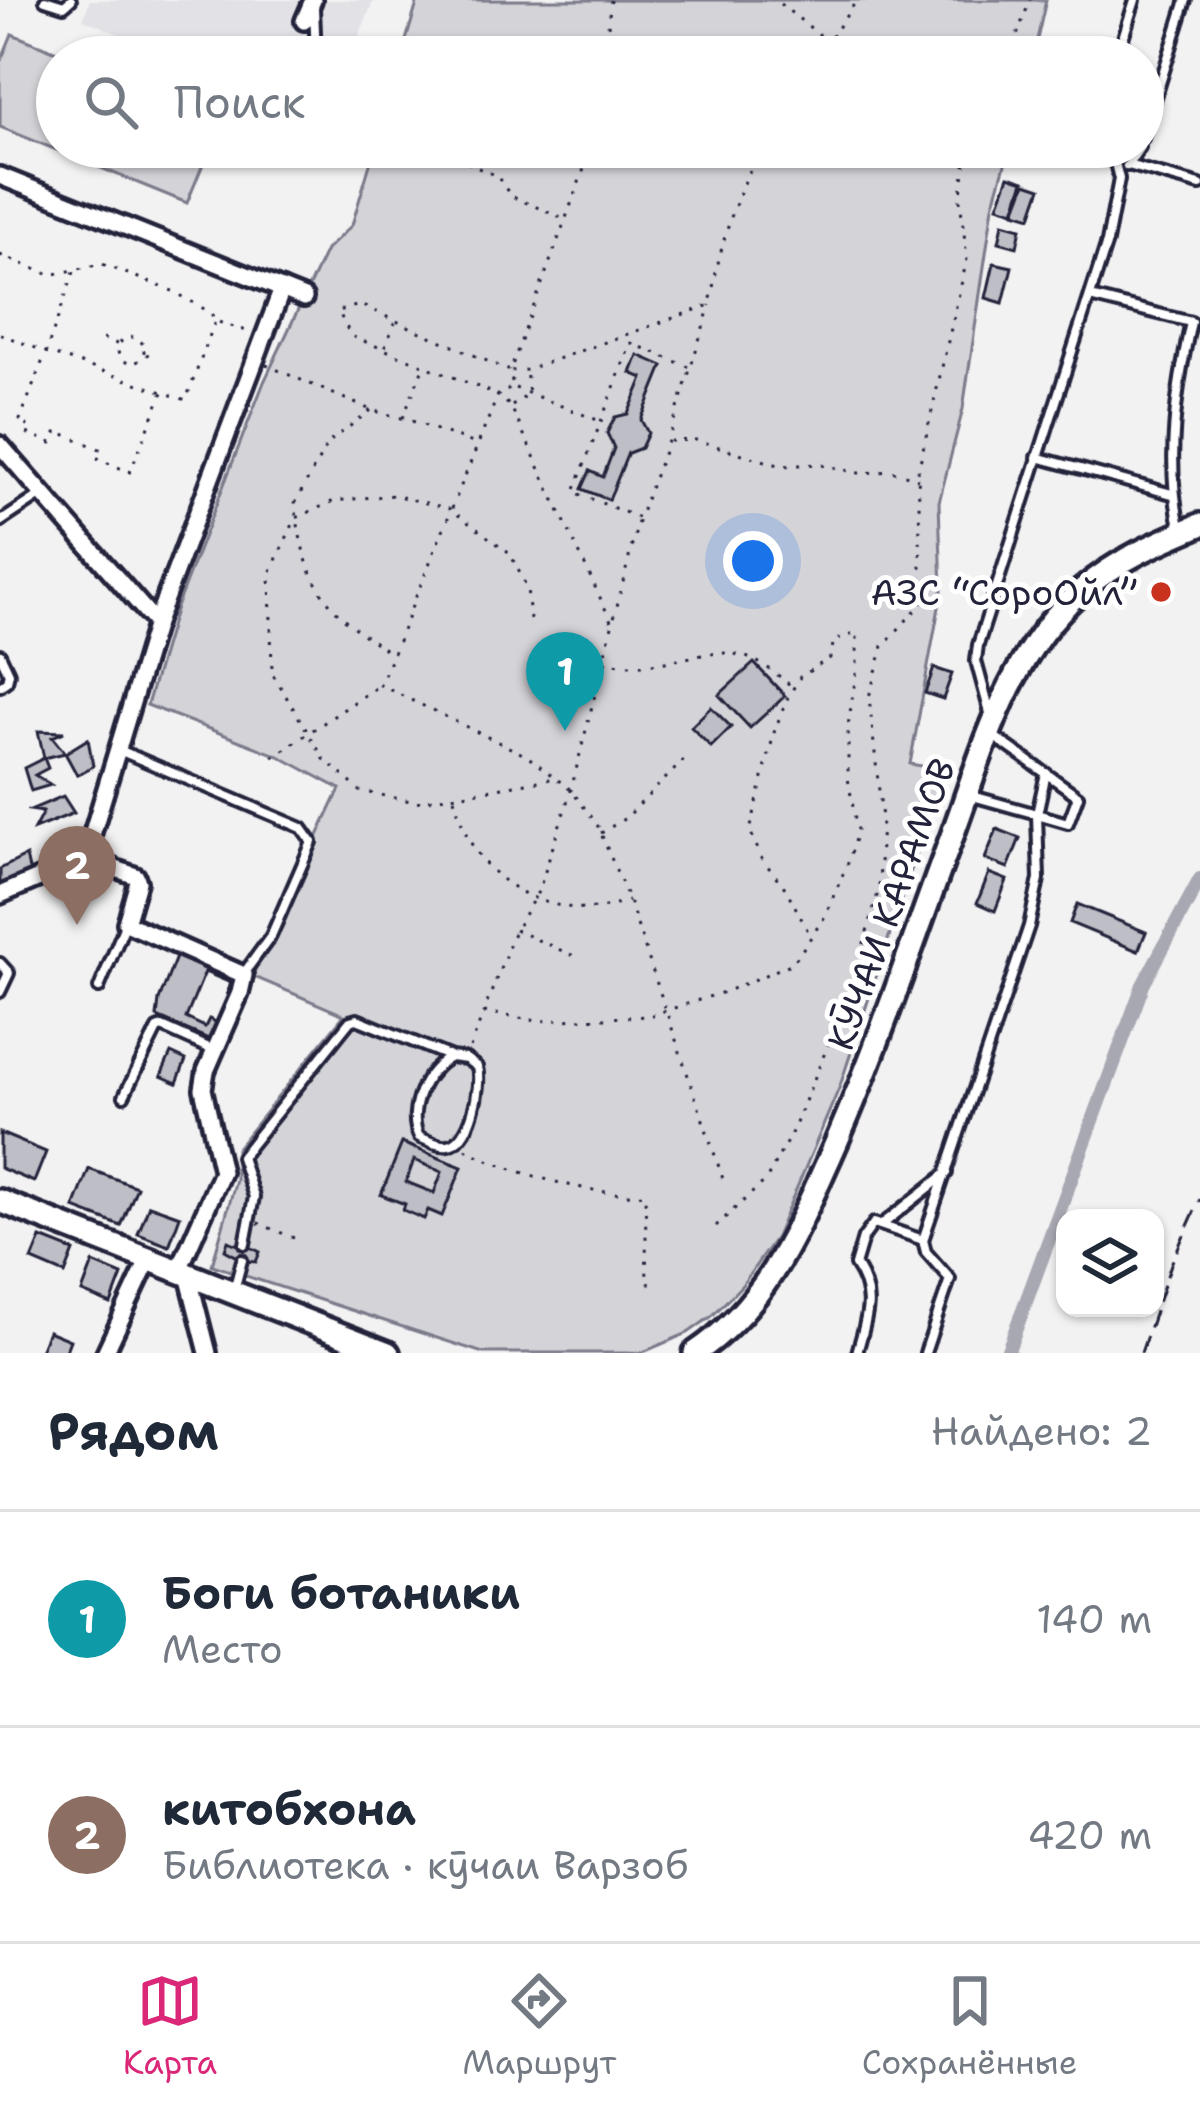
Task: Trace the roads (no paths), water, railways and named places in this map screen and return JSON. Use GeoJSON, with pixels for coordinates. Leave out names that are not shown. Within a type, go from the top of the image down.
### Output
{"type":"FeatureCollection","features":[{"type":"Feature","properties":{"kind":"main road","name":"КӮЧАИ КАРАМОВ"},"geometry":{"type":"LineString","coordinates":[[695,1353],[730,1329],[789,1248],[849,1116],[990,726],[1046,630],[1079,593],[1133,553],[1191,529]]}},
{"type":"Feature","properties":{"kind":"main road"},"geometry":{"type":"LineString","coordinates":[[0,1201],[388,1353]]}},
{"type":"Feature","properties":{"kind":"street"},"geometry":{"type":"LineString","coordinates":[[304,21],[312,0]]}},
{"type":"Feature","properties":{"kind":"street"},"geometry":{"type":"LineString","coordinates":[[0,176],[304,298]]}},
{"type":"Feature","properties":{"kind":"street"},"geometry":{"type":"LineString","coordinates":[[85,858],[156,623],[283,289]]}},
{"type":"Feature","properties":{"kind":"street"},"geometry":{"type":"LineString","coordinates":[[0,445],[156,623]]}},
{"type":"Feature","properties":{"kind":"street"},"geometry":{"type":"LineString","coordinates":[[0,895],[85,858],[136,876],[139,882],[126,923],[244,975],[203,1089],[222,1172],[183,1273],[208,1353]]}},
{"type":"Feature","properties":{"kind":"street"},"geometry":{"type":"LineString","coordinates":[[105,1353],[148,1261]]}},
{"type":"Feature","properties":{"kind":"lane"},"geometry":{"type":"LineString","coordinates":[[45,0],[64,6],[71,0]]}},
{"type":"Feature","properties":{"kind":"lane"},"geometry":{"type":"LineString","coordinates":[[312,0],[315,36]]}},
{"type":"Feature","properties":{"kind":"lane"},"geometry":{"type":"LineString","coordinates":[[1124,36],[1135,0]]}},
{"type":"Feature","properties":{"kind":"lane"},"geometry":{"type":"LineString","coordinates":[[1164,71],[1186,0]]}},
{"type":"Feature","properties":{"kind":"lane"},"geometry":{"type":"LineString","coordinates":[[1117,168],[1119,179]]}},
{"type":"Feature","properties":{"kind":"lane"},"geometry":{"type":"LineString","coordinates":[[967,795],[1068,823],[1078,799],[990,726],[976,661],[1126,168]]}},
{"type":"Feature","properties":{"kind":"lane"},"geometry":{"type":"LineString","coordinates":[[1139,168],[1200,184]]}},
{"type":"Feature","properties":{"kind":"lane"},"geometry":{"type":"LineString","coordinates":[[1090,297],[1196,322],[1177,410],[1172,494],[1191,529]]}},
{"type":"Feature","properties":{"kind":"lane"},"geometry":{"type":"LineString","coordinates":[[1037,457],[1172,494]]}},
{"type":"Feature","properties":{"kind":"lane"},"geometry":{"type":"LineString","coordinates":[[0,522],[41,494]]}},
{"type":"Feature","properties":{"kind":"lane"},"geometry":{"type":"LineString","coordinates":[[0,654],[9,673],[8,681],[0,686]]}},
{"type":"Feature","properties":{"kind":"lane"},"geometry":{"type":"LineString","coordinates":[[119,750],[302,828],[310,836],[312,842],[271,936],[244,975]]}},
{"type":"Feature","properties":{"kind":"lane"},"geometry":{"type":"LineString","coordinates":[[925,1353],[950,1279],[926,1252],[923,1240],[1029,926],[1040,879],[1037,814],[1046,773]]}},
{"type":"Feature","properties":{"kind":"lane"},"geometry":{"type":"LineString","coordinates":[[99,988],[126,923]]}},
{"type":"Feature","properties":{"kind":"lane"},"geometry":{"type":"LineString","coordinates":[[0,962],[9,973],[0,992]]}},
{"type":"Feature","properties":{"kind":"lane"},"geometry":{"type":"LineString","coordinates":[[246,1244],[254,1197],[241,1157],[350,1022],[357,1019],[477,1067],[479,1090],[464,1134],[442,1146],[419,1137],[413,1123],[428,1075],[451,1057]]}},
{"type":"Feature","properties":{"kind":"lane"},"geometry":{"type":"LineString","coordinates":[[124,1096],[157,1029],[162,1027],[213,1051]]}},
{"type":"Feature","properties":{"kind":"lane"},"geometry":{"type":"LineString","coordinates":[[884,1224],[949,1172]]}},
{"type":"Feature","properties":{"kind":"lane"},"geometry":{"type":"LineString","coordinates":[[857,1353],[870,1296],[855,1265],[869,1228],[884,1224],[923,1240]]}},
{"type":"Feature","properties":{"kind":"lane"},"geometry":{"type":"LineString","coordinates":[[234,1291],[242,1260]]}},
{"type":"Feature","properties":{"kind":"waterway"},"geometry":{"type":"LineString","coordinates":[[1007,1353],[1143,985],[1200,879]]}},
{"type":"Feature","properties":{"kind":"railway"},"geometry":{"type":"LineString","coordinates":[[1141,1353],[1171,1264],[1200,1199]]}},
{"type":"Feature","properties":{"kind":"place","name":"АЗС “СороОйл”"},"geometry":{"type":"Point","coordinates":[1161,592]}},
{"type":"Feature","properties":{"kind":"place","name":"Боги ботаники"},"geometry":{"type":"Point","coordinates":[565,731]}},
{"type":"Feature","properties":{"kind":"place","name":"китобхона"},"geometry":{"type":"Point","coordinates":[77,925]}}]}
